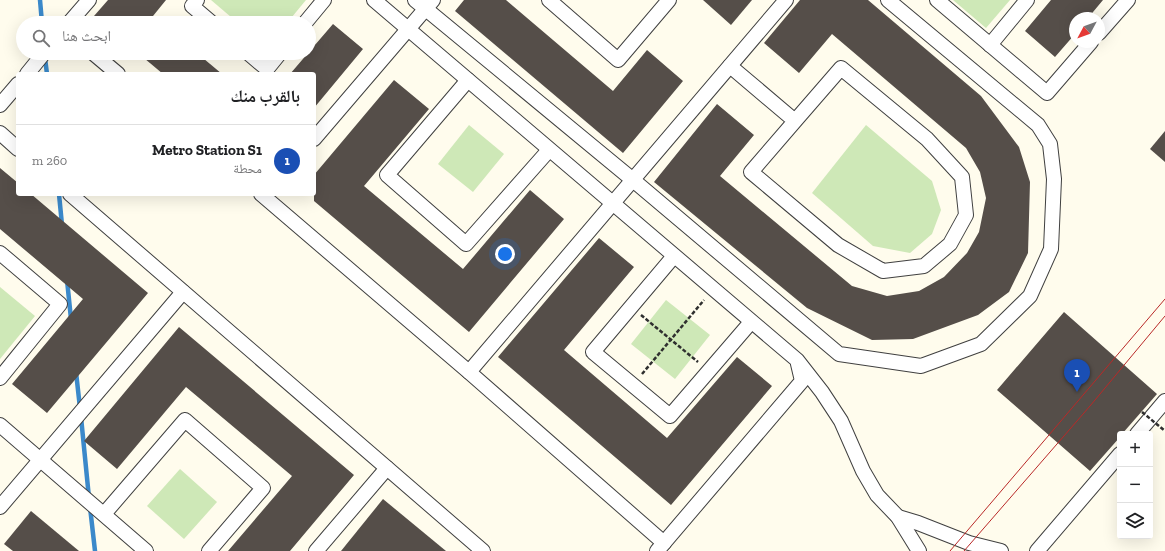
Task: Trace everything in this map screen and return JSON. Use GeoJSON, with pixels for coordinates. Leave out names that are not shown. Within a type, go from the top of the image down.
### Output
{"type":"FeatureCollection","features":[{"type":"Feature","properties":{"kind":"street"},"geometry":{"type":"LineString","coordinates":[[75,16],[89,0]]}},
{"type":"Feature","properties":{"kind":"street"},"geometry":{"type":"LineString","coordinates":[[197,0],[192,6],[204,16]]}},
{"type":"Feature","properties":{"kind":"street"},"geometry":{"type":"LineString","coordinates":[[311,16],[324,0]]}},
{"type":"Feature","properties":{"kind":"street"},"geometry":{"type":"LineString","coordinates":[[374,0],[797,360],[822,392],[841,421],[860,465],[877,495],[898,517],[919,551]]}},
{"type":"Feature","properties":{"kind":"street"},"geometry":{"type":"LineString","coordinates":[[549,0],[618,60],[669,0]]}},
{"type":"Feature","properties":{"kind":"street"},"geometry":{"type":"LineString","coordinates":[[469,372],[786,0]]}},
{"type":"Feature","properties":{"kind":"street"},"geometry":{"type":"LineString","coordinates":[[316,138],[408,29],[424,3],[839,354],[921,366],[981,344],[1030,296],[1051,249],[1054,180],[1050,144],[1038,125],[888,0]]}},
{"type":"Feature","properties":{"kind":"street"},"geometry":{"type":"LineString","coordinates":[[937,0],[1047,93],[1086,48]]}},
{"type":"Feature","properties":{"kind":"street"},"geometry":{"type":"LineString","coordinates":[[990,45],[1027,0]]}},
{"type":"Feature","properties":{"kind":"street"},"geometry":{"type":"LineString","coordinates":[[1105,26],[1128,0]]}},
{"type":"Feature","properties":{"kind":"street"},"geometry":{"type":"LineString","coordinates":[[29,72],[38,60]]}},
{"type":"Feature","properties":{"kind":"street"},"geometry":{"type":"LineString","coordinates":[[101,60],[116,72]]}},
{"type":"Feature","properties":{"kind":"street"},"geometry":{"type":"LineString","coordinates":[[256,60],[267,69],[274,60]]}},
{"type":"Feature","properties":{"kind":"street"},"geometry":{"type":"LineString","coordinates":[[730,66],[795,121]]}},
{"type":"Feature","properties":{"kind":"street"},"geometry":{"type":"LineString","coordinates":[[841,68],[927,140],[962,177],[966,215],[950,244],[924,266],[883,271],[838,245],[751,172],[795,121],[841,68]]}},
{"type":"Feature","properties":{"kind":"street"},"geometry":{"type":"LineString","coordinates":[[468,80],[386,175],[466,244],[549,150]]}},
{"type":"Feature","properties":{"kind":"street"},"geometry":{"type":"LineString","coordinates":[[0,105],[16,86]]}},
{"type":"Feature","properties":{"kind":"street"},"geometry":{"type":"LineString","coordinates":[[0,133],[16,147]]}},
{"type":"Feature","properties":{"kind":"street"},"geometry":{"type":"LineString","coordinates":[[72,196],[483,551]]}},
{"type":"Feature","properties":{"kind":"street"},"geometry":{"type":"LineString","coordinates":[[265,196],[469,372],[660,547],[802,381],[797,360]]}},
{"type":"Feature","properties":{"kind":"street"},"geometry":{"type":"LineString","coordinates":[[0,253],[60,304],[0,378]]}},
{"type":"Feature","properties":{"kind":"street"},"geometry":{"type":"LineString","coordinates":[[674,256],[593,352],[670,416],[751,322]]}},
{"type":"Feature","properties":{"kind":"street"},"geometry":{"type":"LineString","coordinates":[[0,507],[184,292]]}},
{"type":"Feature","properties":{"kind":"street"},"geometry":{"type":"LineString","coordinates":[[1140,431],[1165,401]]}},
{"type":"Feature","properties":{"kind":"street"},"geometry":{"type":"LineString","coordinates":[[104,514],[185,420],[263,488],[209,551]]}},
{"type":"Feature","properties":{"kind":"street"},"geometry":{"type":"LineString","coordinates":[[0,425],[146,551]]}},
{"type":"Feature","properties":{"kind":"street"},"geometry":{"type":"LineString","coordinates":[[1037,551],[1117,458]]}},
{"type":"Feature","properties":{"kind":"street"},"geometry":{"type":"LineString","coordinates":[[316,551],[387,468]]}},
{"type":"Feature","properties":{"kind":"street"},"geometry":{"type":"LineString","coordinates":[[898,517],[970,543],[1001,551]]}},
{"type":"Feature","properties":{"kind":"path"},"geometry":{"type":"LineString","coordinates":[[633,385],[713,289]]}},
{"type":"Feature","properties":{"kind":"path"},"geometry":{"type":"LineString","coordinates":[[631,306],[709,371]]}},
{"type":"Feature","properties":{"kind":"path"},"geometry":{"type":"LineString","coordinates":[[1142,412],[1165,431]]}},
{"type":"Feature","properties":{"kind":"green space"},"geometry":{"type":"Polygon","coordinates":[[[211,0],[306,0],[293,16],[230,16],[211,0]]]}},
{"type":"Feature","properties":{"kind":"green space"},"geometry":{"type":"Polygon","coordinates":[[[953,0],[1010,0],[986,28],[953,0]]]}},
{"type":"Feature","properties":{"kind":"green space"},"geometry":{"type":"Polygon","coordinates":[[[469,125],[504,154],[473,192],[438,164],[469,125]]]}},
{"type":"Feature","properties":{"kind":"green space"},"geometry":{"type":"Polygon","coordinates":[[[866,125],[932,181],[941,210],[932,234],[910,253],[873,246],[812,193],[866,125]]]}},
{"type":"Feature","properties":{"kind":"green space"},"geometry":{"type":"Polygon","coordinates":[[[0,287],[35,316],[0,359],[0,287]]]}},
{"type":"Feature","properties":{"kind":"green space"},"geometry":{"type":"Polygon","coordinates":[[[666,300],[710,335],[675,379],[631,344],[666,300]]]}},
{"type":"Feature","properties":{"kind":"green space"},"geometry":{"type":"Polygon","coordinates":[[[180,469],[217,502],[184,539],[147,506],[180,469]]]}},
{"type":"Feature","properties":{"kind":"building"},"geometry":{"type":"Polygon","coordinates":[[[108,0],[166,0],[153,16],[94,16],[108,0]]]}},
{"type":"Feature","properties":{"kind":"building"},"geometry":{"type":"Polygon","coordinates":[[[464,0],[506,0],[613,91],[647,50],[683,81],[623,153],[455,11],[464,0]]]}},
{"type":"Feature","properties":{"kind":"building"},"geometry":{"type":"Polygon","coordinates":[[[703,0],[752,0],[731,25],[703,0]]]}},
{"type":"Feature","properties":{"kind":"building"},"geometry":{"type":"Polygon","coordinates":[[[800,0],[868,0],[981,96],[1019,147],[1030,182],[1028,253],[1009,292],[978,315],[913,339],[872,340],[807,308],[654,182],[717,104],[754,135],[720,176],[852,286],[887,296],[919,291],[944,277],[967,253],[979,232],[986,198],[980,172],[966,148],[832,34],[799,73],[764,43],[800,0]]]}},
{"type":"Feature","properties":{"kind":"building"},"geometry":{"type":"Polygon","coordinates":[[[1051,0],[1103,0],[1093,12],[1069,12],[1069,41],[1055,57],[1025,31],[1051,0]]]}},
{"type":"Feature","properties":{"kind":"building"},"geometry":{"type":"Polygon","coordinates":[[[333,24],[363,49],[316,106],[316,72],[292,72],[302,60],[316,60],[316,44],[333,24]]]}},
{"type":"Feature","properties":{"kind":"building"},"geometry":{"type":"Polygon","coordinates":[[[146,60],[205,60],[220,72],[161,72],[146,60]]]}},
{"type":"Feature","properties":{"kind":"building"},"geometry":{"type":"Polygon","coordinates":[[[394,80],[429,109],[364,186],[463,269],[530,190],[564,219],[469,332],[314,201],[314,196],[316,196],[316,173],[394,80]]]}},
{"type":"Feature","properties":{"kind":"building"},"geometry":{"type":"Polygon","coordinates":[[[1165,131],[1165,162],[1150,149],[1165,131]]]}},
{"type":"Feature","properties":{"kind":"building"},"geometry":{"type":"Polygon","coordinates":[[[0,168],[16,181],[16,196],[33,196],[148,293],[47,413],[12,384],[83,299],[0,229],[0,168]]]}},
{"type":"Feature","properties":{"kind":"building"},"geometry":{"type":"Polygon","coordinates":[[[599,238],[634,267],[564,350],[667,438],[737,357],[772,386],[671,505],[498,357],[599,238]]]}},
{"type":"Feature","properties":{"kind":"building"},"geometry":{"type":"Polygon","coordinates":[[[1064,312],[1157,394],[1125,431],[1117,431],[1117,440],[1090,471],[997,390],[1064,312]]]}},
{"type":"Feature","properties":{"kind":"building"},"geometry":{"type":"Polygon","coordinates":[[[179,327],[354,475],[290,551],[228,551],[292,476],[186,387],[117,469],[84,441],[179,327]]]}},
{"type":"Feature","properties":{"kind":"building"},"geometry":{"type":"Polygon","coordinates":[[[383,499],[446,551],[341,551],[383,499]]]}},
{"type":"Feature","properties":{"kind":"building"},"geometry":{"type":"Polygon","coordinates":[[[31,511],[79,551],[13,551],[4,544],[31,511]]]}},
{"type":"Feature","properties":{"kind":"waterway"},"geometry":{"type":"LineString","coordinates":[[40,0],[41,16]]}},
{"type":"Feature","properties":{"kind":"waterway"},"geometry":{"type":"LineString","coordinates":[[45,60],[47,72]]}},
{"type":"Feature","properties":{"kind":"waterway"},"geometry":{"type":"LineString","coordinates":[[59,196],[62,225]]}},
{"type":"Feature","properties":{"kind":"waterway"},"geometry":{"type":"LineString","coordinates":[[67,280],[71,319]]}},
{"type":"Feature","properties":{"kind":"waterway"},"geometry":{"type":"LineString","coordinates":[[76,372],[80,408]]}},
{"type":"Feature","properties":{"kind":"waterway"},"geometry":{"type":"LineString","coordinates":[[81,417],[89,498]]}},
{"type":"Feature","properties":{"kind":"waterway"},"geometry":{"type":"LineString","coordinates":[[90,507],[95,551]]}},
{"type":"Feature","properties":{"kind":"tram line"},"geometry":{"type":"LineString","coordinates":[[950,551],[1165,299]]}},
{"type":"Feature","properties":{"kind":"tram line"},"geometry":{"type":"LineString","coordinates":[[964,551],[1090,406],[1165,316]]}},
{"type":"Feature","properties":{"kind":"place","name":"Metro Station S1"},"geometry":{"type":"Point","coordinates":[1077,392]}}]}
